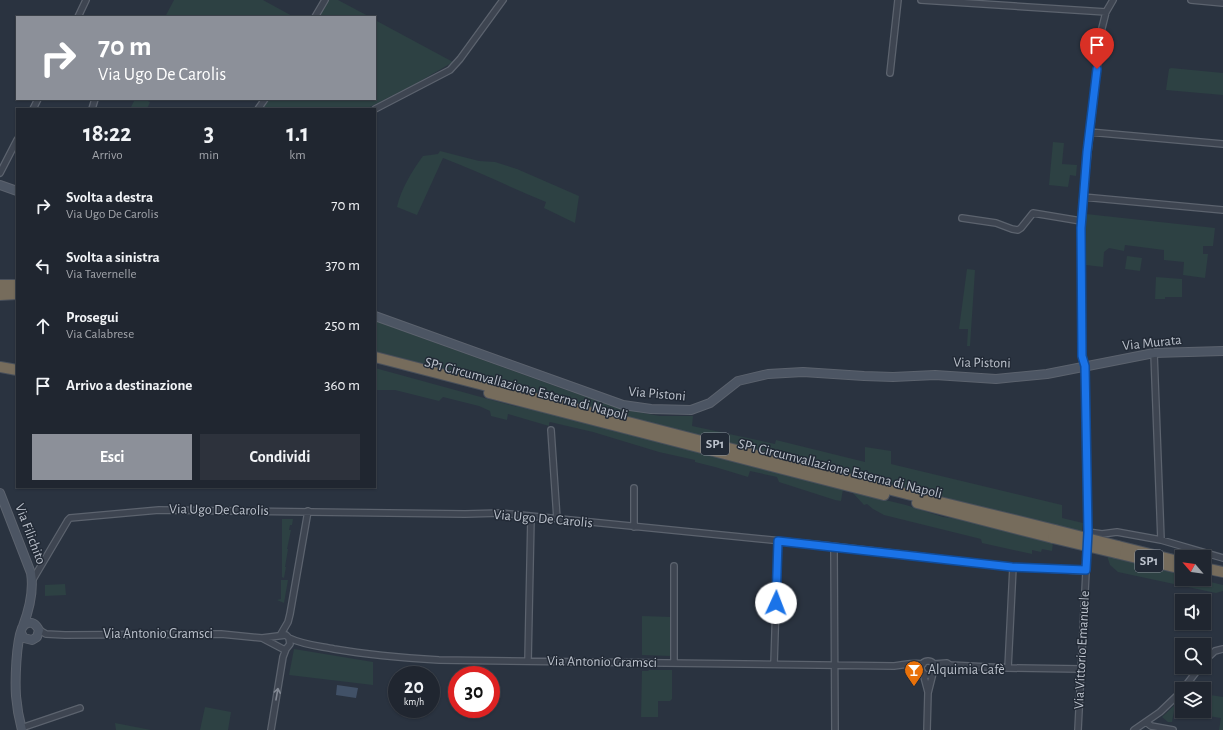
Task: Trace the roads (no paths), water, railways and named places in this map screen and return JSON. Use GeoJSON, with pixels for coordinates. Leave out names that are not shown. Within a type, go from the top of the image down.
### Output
{"type":"FeatureCollection","features":[{"type":"Feature","properties":{"kind":"highway"},"geometry":{"type":"LineString","coordinates":[[0,285],[16,285]]}},
{"type":"Feature","properties":{"kind":"highway"},"geometry":{"type":"LineString","coordinates":[[0,295],[16,294]]}},
{"type":"Feature","properties":{"kind":"highway","name":"SP1 Circumvallazione Esterna di Napoli"},"geometry":{"type":"LineString","coordinates":[[376,357],[907,494],[1054,534]]}},
{"type":"Feature","properties":{"kind":"highway","name":"SP1 Circumvallazione Esterna di Napoli"},"geometry":{"type":"LineString","coordinates":[[376,364],[654,437],[1117,549],[1175,561]]}},
{"type":"Feature","properties":{"kind":"highway"},"geometry":{"type":"LineString","coordinates":[[0,367],[16,370]]}},
{"type":"Feature","properties":{"kind":"highway"},"geometry":{"type":"LineString","coordinates":[[0,373],[16,373]]}},
{"type":"Feature","properties":{"kind":"highway","name":"SP1 Circumvallazione Esterna di Napoli"},"geometry":{"type":"LineString","coordinates":[[1117,549],[1175,567]]}},
{"type":"Feature","properties":{"kind":"highway"},"geometry":{"type":"LineString","coordinates":[[1211,569],[1223,572]]}},
{"type":"Feature","properties":{"kind":"highway"},"geometry":{"type":"LineString","coordinates":[[1211,577],[1223,580]]}},
{"type":"Feature","properties":{"kind":"street"},"geometry":{"type":"LineString","coordinates":[[78,16],[86,0]]}},
{"type":"Feature","properties":{"kind":"street"},"geometry":{"type":"LineString","coordinates":[[315,16],[324,0]]}},
{"type":"Feature","properties":{"kind":"street"},"geometry":{"type":"LineString","coordinates":[[376,108],[450,70],[460,59],[503,0]]}},
{"type":"Feature","properties":{"kind":"street"},"geometry":{"type":"LineString","coordinates":[[890,72],[898,0]]}},
{"type":"Feature","properties":{"kind":"street"},"geometry":{"type":"LineString","coordinates":[[921,0],[1106,12]]}},
{"type":"Feature","properties":{"kind":"street","name":"Via Vittorio Emanuele"},"geometry":{"type":"LineString","coordinates":[[1078,730],[1088,532],[1085,366],[1082,356],[1081,221],[1089,132],[1101,32],[1106,12],[1113,0]]}},
{"type":"Feature","properties":{"kind":"street"},"geometry":{"type":"LineString","coordinates":[[1191,0],[1223,3]]}},
{"type":"Feature","properties":{"kind":"street"},"geometry":{"type":"LineString","coordinates":[[1089,132],[1223,144]]}},
{"type":"Feature","properties":{"kind":"street"},"geometry":{"type":"LineString","coordinates":[[0,173],[16,143]]}},
{"type":"Feature","properties":{"kind":"street"},"geometry":{"type":"LineString","coordinates":[[0,185],[16,191]]}},
{"type":"Feature","properties":{"kind":"street"},"geometry":{"type":"LineString","coordinates":[[1083,197],[1223,210]]}},
{"type":"Feature","properties":{"kind":"street"},"geometry":{"type":"LineString","coordinates":[[962,218],[996,223],[1015,230],[1021,228],[1033,213],[1081,221]]}},
{"type":"Feature","properties":{"kind":"street","name":"Via Pistoni"},"geometry":{"type":"LineString","coordinates":[[376,316],[623,405],[651,409],[691,410],[710,403],[738,381],[768,374],[803,372],[893,377],[935,375],[996,379],[1047,374],[1085,366]]}},
{"type":"Feature","properties":{"kind":"street","name":"Via Murata"},"geometry":{"type":"LineString","coordinates":[[1085,366],[1154,353],[1223,351]]}},
{"type":"Feature","properties":{"kind":"street"},"geometry":{"type":"LineString","coordinates":[[1154,353],[1161,540]]}},
{"type":"Feature","properties":{"kind":"street"},"geometry":{"type":"LineString","coordinates":[[551,430],[557,519]]}},
{"type":"Feature","properties":{"kind":"street"},"geometry":{"type":"LineString","coordinates":[[634,488],[634,527]]}},
{"type":"Feature","properties":{"kind":"street","name":"Via Filichito"},"geometry":{"type":"LineString","coordinates":[[0,493],[31,573],[32,581],[29,608],[18,645],[16,695],[21,729]]}},
{"type":"Feature","properties":{"kind":"street","name":"Via Ugo De Carolis"},"geometry":{"type":"LineString","coordinates":[[32,581],[70,518],[159,510],[464,514],[501,513],[778,541],[1012,567],[1086,570]]}},
{"type":"Feature","properties":{"kind":"street"},"geometry":{"type":"LineString","coordinates":[[271,730],[283,657],[283,647],[276,640],[287,625],[292,607],[308,511]]}},
{"type":"Feature","properties":{"kind":"street"},"geometry":{"type":"LineString","coordinates":[[528,661],[531,517]]}},
{"type":"Feature","properties":{"kind":"street"},"geometry":{"type":"LineString","coordinates":[[1088,532],[1102,534],[1117,532],[1161,540],[1223,558]]}},
{"type":"Feature","properties":{"kind":"street"},"geometry":{"type":"LineString","coordinates":[[774,664],[778,541]]}},
{"type":"Feature","properties":{"kind":"street"},"geometry":{"type":"LineString","coordinates":[[834,551],[835,730]]}},
{"type":"Feature","properties":{"kind":"street"},"geometry":{"type":"LineString","coordinates":[[674,566],[674,663]]}},
{"type":"Feature","properties":{"kind":"street"},"geometry":{"type":"LineString","coordinates":[[1008,668],[1012,567]]}},
{"type":"Feature","properties":{"kind":"street","name":"Via Filichito"},"geometry":{"type":"LineString","coordinates":[[29,608],[36,627]]}},
{"type":"Feature","properties":{"kind":"street"},"geometry":{"type":"LineString","coordinates":[[18,653],[24,644],[32,640],[38,634],[36,627],[28,623],[22,630],[24,638],[32,640]]}},
{"type":"Feature","properties":{"kind":"street"},"geometry":{"type":"LineString","coordinates":[[283,647],[290,641],[287,625]]}},
{"type":"Feature","properties":{"kind":"street","name":"Via Antonio Gramsci"},"geometry":{"type":"LineString","coordinates":[[36,627],[46,634],[208,634],[262,638],[280,635],[289,637],[301,643],[358,653],[401,658],[468,661],[835,665],[905,665],[912,663],[923,664],[928,661],[934,669],[927,675],[905,665]]}},
{"type":"Feature","properties":{"kind":"street","name":"Via Antonio Gramsci"},"geometry":{"type":"LineString","coordinates":[[32,640],[54,634]]}},
{"type":"Feature","properties":{"kind":"street","name":"Via Antonio Gramsci"},"geometry":{"type":"LineString","coordinates":[[262,638],[283,647],[301,643]]}},
{"type":"Feature","properties":{"kind":"street"},"geometry":{"type":"LineString","coordinates":[[1211,654],[1215,650],[1223,649]]}},
{"type":"Feature","properties":{"kind":"street"},"geometry":{"type":"LineString","coordinates":[[923,664],[922,672],[928,693]]}},
{"type":"Feature","properties":{"kind":"street"},"geometry":{"type":"LineString","coordinates":[[927,730],[928,693],[934,669],[947,668],[950,665],[1008,668],[1081,669]]}},
{"type":"Feature","properties":{"kind":"street"},"geometry":{"type":"LineString","coordinates":[[1134,730],[1160,712],[1175,698]]}},
{"type":"Feature","properties":{"kind":"street"},"geometry":{"type":"LineString","coordinates":[[21,729],[80,708]]}},
{"type":"Feature","properties":{"kind":"street"},"geometry":{"type":"LineString","coordinates":[[1146,722],[1151,726],[1173,730]]}},
{"type":"Feature","properties":{"kind":"water"},"geometry":{"type":"Polygon","coordinates":[[[337,685],[358,688],[356,698],[336,695],[337,685]]]}},
{"type":"Feature","properties":{"kind":"place","name":"Alquimia Cafè"},"geometry":{"type":"Point","coordinates":[914,687]}}]}
